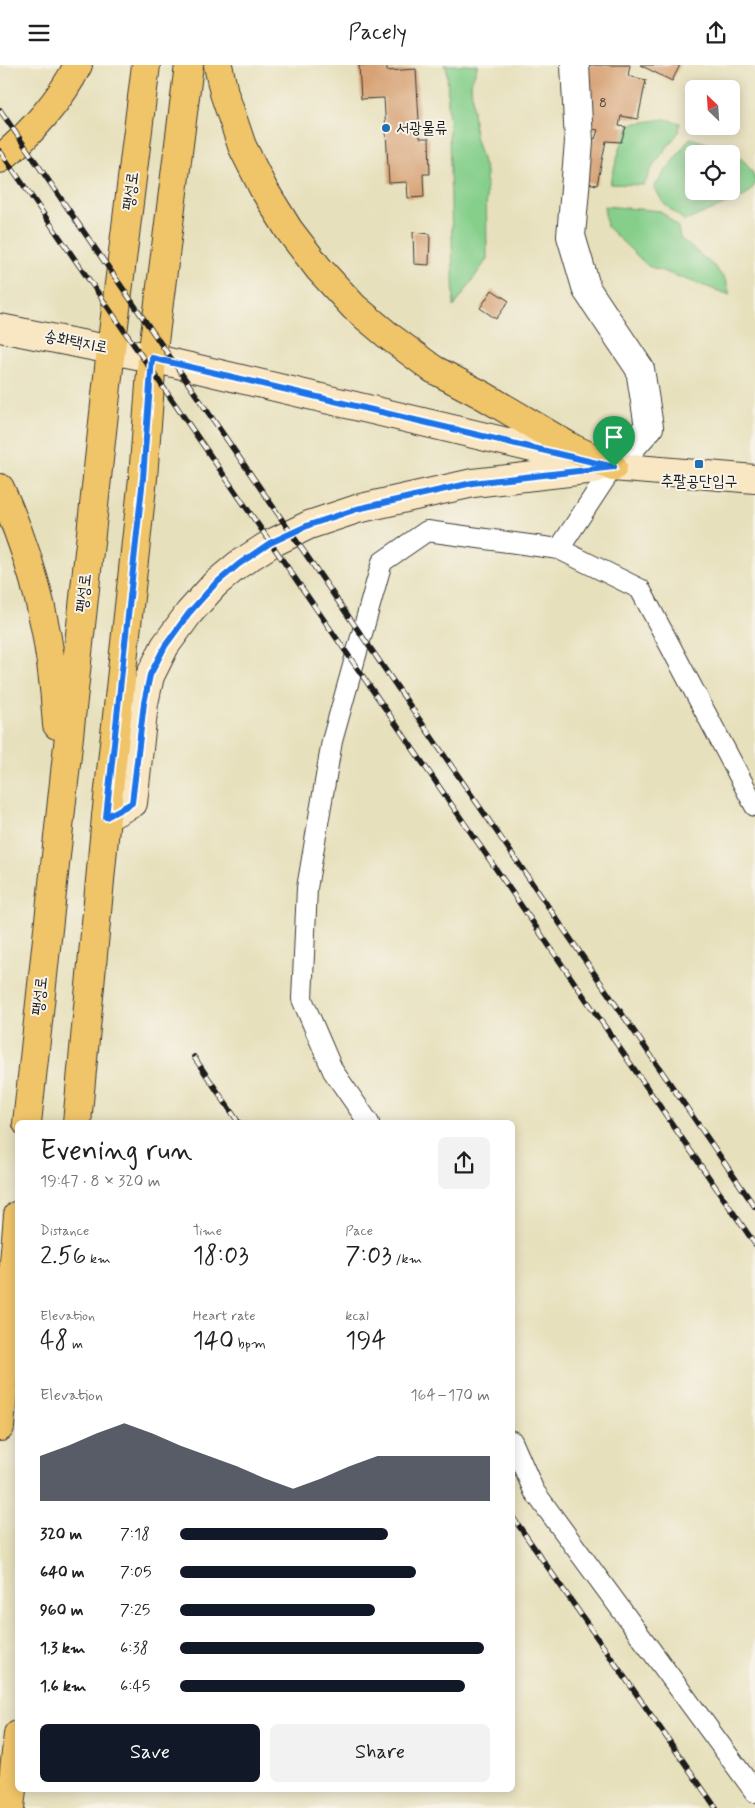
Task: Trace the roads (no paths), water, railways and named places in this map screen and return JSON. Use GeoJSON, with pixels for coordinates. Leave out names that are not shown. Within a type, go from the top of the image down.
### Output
{"type":"FeatureCollection","features":[{"type":"Feature","properties":{"kind":"main road"},"geometry":{"type":"LineString","coordinates":[[0,159],[14,148],[36,125],[78,65]]}},
{"type":"Feature","properties":{"kind":"main road","name":"팽성로"},"geometry":{"type":"LineString","coordinates":[[26,1120],[111,349],[146,65]]}},
{"type":"Feature","properties":{"kind":"main road"},"geometry":{"type":"LineString","coordinates":[[77,1120],[106,817],[143,478],[152,358],[189,65]]}},
{"type":"Feature","properties":{"kind":"main road"},"geometry":{"type":"LineString","coordinates":[[218,65],[224,93],[242,147],[263,189],[289,230],[319,269],[354,307],[432,369],[484,396],[572,448],[614,467]]}},
{"type":"Feature","properties":{"kind":"main road"},"geometry":{"type":"LineString","coordinates":[[0,488],[25,548],[38,589],[47,632],[56,708],[59,757],[58,833]]}},
{"type":"Feature","properties":{"kind":"main road"},"geometry":{"type":"LineString","coordinates":[[0,1427],[15,1250]]}},
{"type":"Feature","properties":{"kind":"main road"},"geometry":{"type":"LineString","coordinates":[[10,1808],[15,1762]]}},
{"type":"Feature","properties":{"kind":"street"},"geometry":{"type":"LineString","coordinates":[[575,65],[579,142],[571,236],[587,289],[640,369],[649,427],[614,467]]}},
{"type":"Feature","properties":{"kind":"street","name":"송화택지로"},"geometry":{"type":"LineString","coordinates":[[0,328],[152,358],[614,467]]}},
{"type":"Feature","properties":{"kind":"street"},"geometry":{"type":"LineString","coordinates":[[106,817],[132,803],[144,703],[150,675],[165,646],[189,613],[208,592],[239,564],[270,543],[357,509],[472,483],[614,467],[755,479]]}},
{"type":"Feature","properties":{"kind":"lane"},"geometry":{"type":"LineString","coordinates":[[560,549],[614,467]]}},
{"type":"Feature","properties":{"kind":"lane"},"geometry":{"type":"LineString","coordinates":[[367,1120],[333,1071],[302,999],[308,888],[332,741],[382,563],[427,531],[560,549],[640,589],[755,806]]}},
{"type":"Feature","properties":{"kind":"lane"},"geometry":{"type":"LineString","coordinates":[[515,1448],[534,1491],[755,1792]]}},
{"type":"Feature","properties":{"kind":"railway"},"geometry":{"type":"LineString","coordinates":[[0,110],[755,1207]]}},
{"type":"Feature","properties":{"kind":"railway"},"geometry":{"type":"LineString","coordinates":[[0,151],[755,1244]]}},
{"type":"Feature","properties":{"kind":"railway"},"geometry":{"type":"LineString","coordinates":[[194,1057],[237,1120]]}},
{"type":"Feature","properties":{"kind":"railway"},"geometry":{"type":"LineString","coordinates":[[515,1520],[716,1808]]}},
{"type":"Feature","properties":{"kind":"place","name":"서광물류"},"geometry":{"type":"Point","coordinates":[386,128]}},
{"type":"Feature","properties":{"kind":"place","name":"추팔공단입구"},"geometry":{"type":"Point","coordinates":[699,464]}}]}
